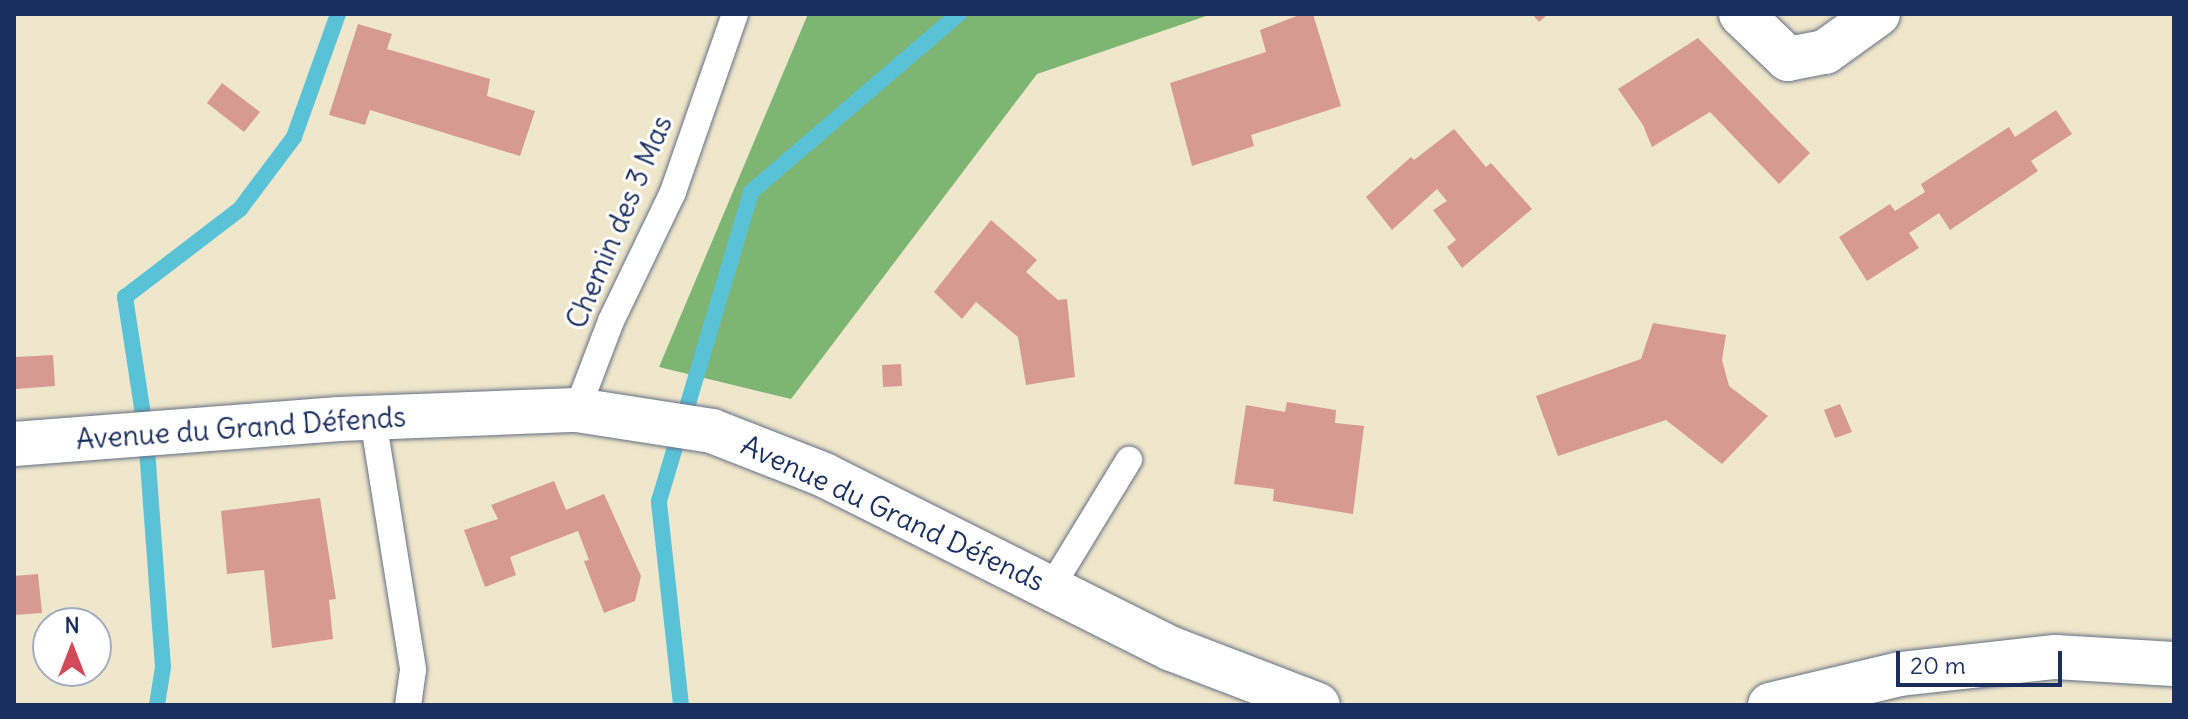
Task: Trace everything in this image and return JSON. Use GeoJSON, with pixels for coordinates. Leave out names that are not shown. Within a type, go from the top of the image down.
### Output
{"type":"FeatureCollection","features":[{"type":"Feature","properties":{"kind":"street"},"geometry":{"type":"LineString","coordinates":[[1741,14],[1788,59],[1825,52],[1878,14]]}},
{"type":"Feature","properties":{"kind":"street","name":"Avenue du Grand Défends"},"geometry":{"type":"LineString","coordinates":[[14,444],[373,419],[577,410],[712,431],[824,475],[1052,586],[1172,649],[1318,705]]}},
{"type":"Feature","properties":{"kind":"street"},"geometry":{"type":"LineString","coordinates":[[1770,705],[1900,674],[2055,657],[2174,664]]}},
{"type":"Feature","properties":{"kind":"lane","name":"Chemin des 3 Mas"},"geometry":{"type":"LineString","coordinates":[[577,410],[611,321],[673,192],[735,14]]}},
{"type":"Feature","properties":{"kind":"lane"},"geometry":{"type":"LineString","coordinates":[[373,419],[413,670],[408,705]]}},
{"type":"Feature","properties":{"kind":"lane"},"geometry":{"type":"LineString","coordinates":[[1052,586],[1129,460]]}},
{"type":"Feature","properties":{"kind":"green space"},"geometry":{"type":"Polygon","coordinates":[[[808,14],[1212,14],[1037,74],[791,399],[659,367],[808,14]]]}},
{"type":"Feature","properties":{"kind":"building"},"geometry":{"type":"Polygon","coordinates":[[[1302,14],[1313,14],[1341,106],[1251,135],[1254,146],[1192,166],[1170,83],[1266,52],[1260,30],[1302,14]]]}},
{"type":"Feature","properties":{"kind":"building"},"geometry":{"type":"Polygon","coordinates":[[[1532,14],[1548,14],[1539,22],[1532,14]]]}},
{"type":"Feature","properties":{"kind":"building"},"geometry":{"type":"Polygon","coordinates":[[[358,24],[392,34],[387,49],[490,79],[487,96],[535,111],[520,156],[370,110],[365,125],[329,115],[358,24]]]}},
{"type":"Feature","properties":{"kind":"building"},"geometry":{"type":"Polygon","coordinates":[[[1698,38],[1810,153],[1779,184],[1710,112],[1652,147],[1643,125],[1618,89],[1698,38]]]}},
{"type":"Feature","properties":{"kind":"building"},"geometry":{"type":"Polygon","coordinates":[[[222,83],[260,112],[244,132],[207,103],[222,83]]]}},
{"type":"Feature","properties":{"kind":"building"},"geometry":{"type":"Polygon","coordinates":[[[2056,110],[2072,134],[2031,161],[2038,171],[1950,230],[1939,213],[1909,233],[1919,248],[1867,281],[1839,237],[1890,204],[1895,211],[1925,192],[1921,184],[2009,127],[2015,137],[2056,110]]]}},
{"type":"Feature","properties":{"kind":"building"},"geometry":{"type":"Polygon","coordinates":[[[1454,129],[1486,167],[1491,163],[1532,209],[1462,268],[1447,247],[1456,240],[1433,210],[1447,201],[1437,189],[1392,230],[1366,197],[1411,157],[1414,160],[1454,129]]]}},
{"type":"Feature","properties":{"kind":"building"},"geometry":{"type":"Polygon","coordinates":[[[991,220],[1037,260],[1026,272],[1058,300],[1067,299],[1075,377],[1026,385],[1018,337],[976,302],[962,319],[934,292],[991,220]]]}},
{"type":"Feature","properties":{"kind":"building"},"geometry":{"type":"Polygon","coordinates":[[[1653,323],[1726,335],[1722,360],[1729,386],[1768,416],[1722,464],[1666,420],[1558,456],[1536,396],[1641,359],[1653,323]]]}},
{"type":"Feature","properties":{"kind":"building"},"geometry":{"type":"Polygon","coordinates":[[[53,355],[55,386],[16,389],[16,357],[53,355]]]}},
{"type":"Feature","properties":{"kind":"building"},"geometry":{"type":"Polygon","coordinates":[[[901,364],[902,386],[883,387],[882,365],[901,364]]]}},
{"type":"Feature","properties":{"kind":"building"},"geometry":{"type":"Polygon","coordinates":[[[1287,402],[1336,410],[1335,423],[1364,426],[1353,514],[1273,501],[1274,489],[1234,484],[1246,405],[1285,412],[1287,402]]]}},
{"type":"Feature","properties":{"kind":"building"},"geometry":{"type":"Polygon","coordinates":[[[1840,404],[1852,432],[1835,438],[1824,410],[1840,404]]]}},
{"type":"Feature","properties":{"kind":"building"},"geometry":{"type":"Polygon","coordinates":[[[554,481],[566,510],[604,494],[641,576],[635,601],[604,613],[584,561],[589,560],[578,531],[510,557],[516,575],[485,587],[464,530],[498,519],[491,505],[554,481]]]}},
{"type":"Feature","properties":{"kind":"building"},"geometry":{"type":"Polygon","coordinates":[[[320,498],[336,599],[329,600],[333,639],[272,648],[264,570],[227,574],[221,511],[320,498]]]}},
{"type":"Feature","properties":{"kind":"building"},"geometry":{"type":"Polygon","coordinates":[[[38,574],[41,607],[32,607],[32,614],[14,615],[14,576],[38,574]]]}},
{"type":"Feature","properties":{"kind":"waterway"},"geometry":{"type":"LineString","coordinates":[[157,705],[163,667],[146,434],[125,297],[240,209],[294,137],[338,14]]}},
{"type":"Feature","properties":{"kind":"waterway"},"geometry":{"type":"LineString","coordinates":[[681,705],[659,501],[751,192],[959,14]]}}]}
